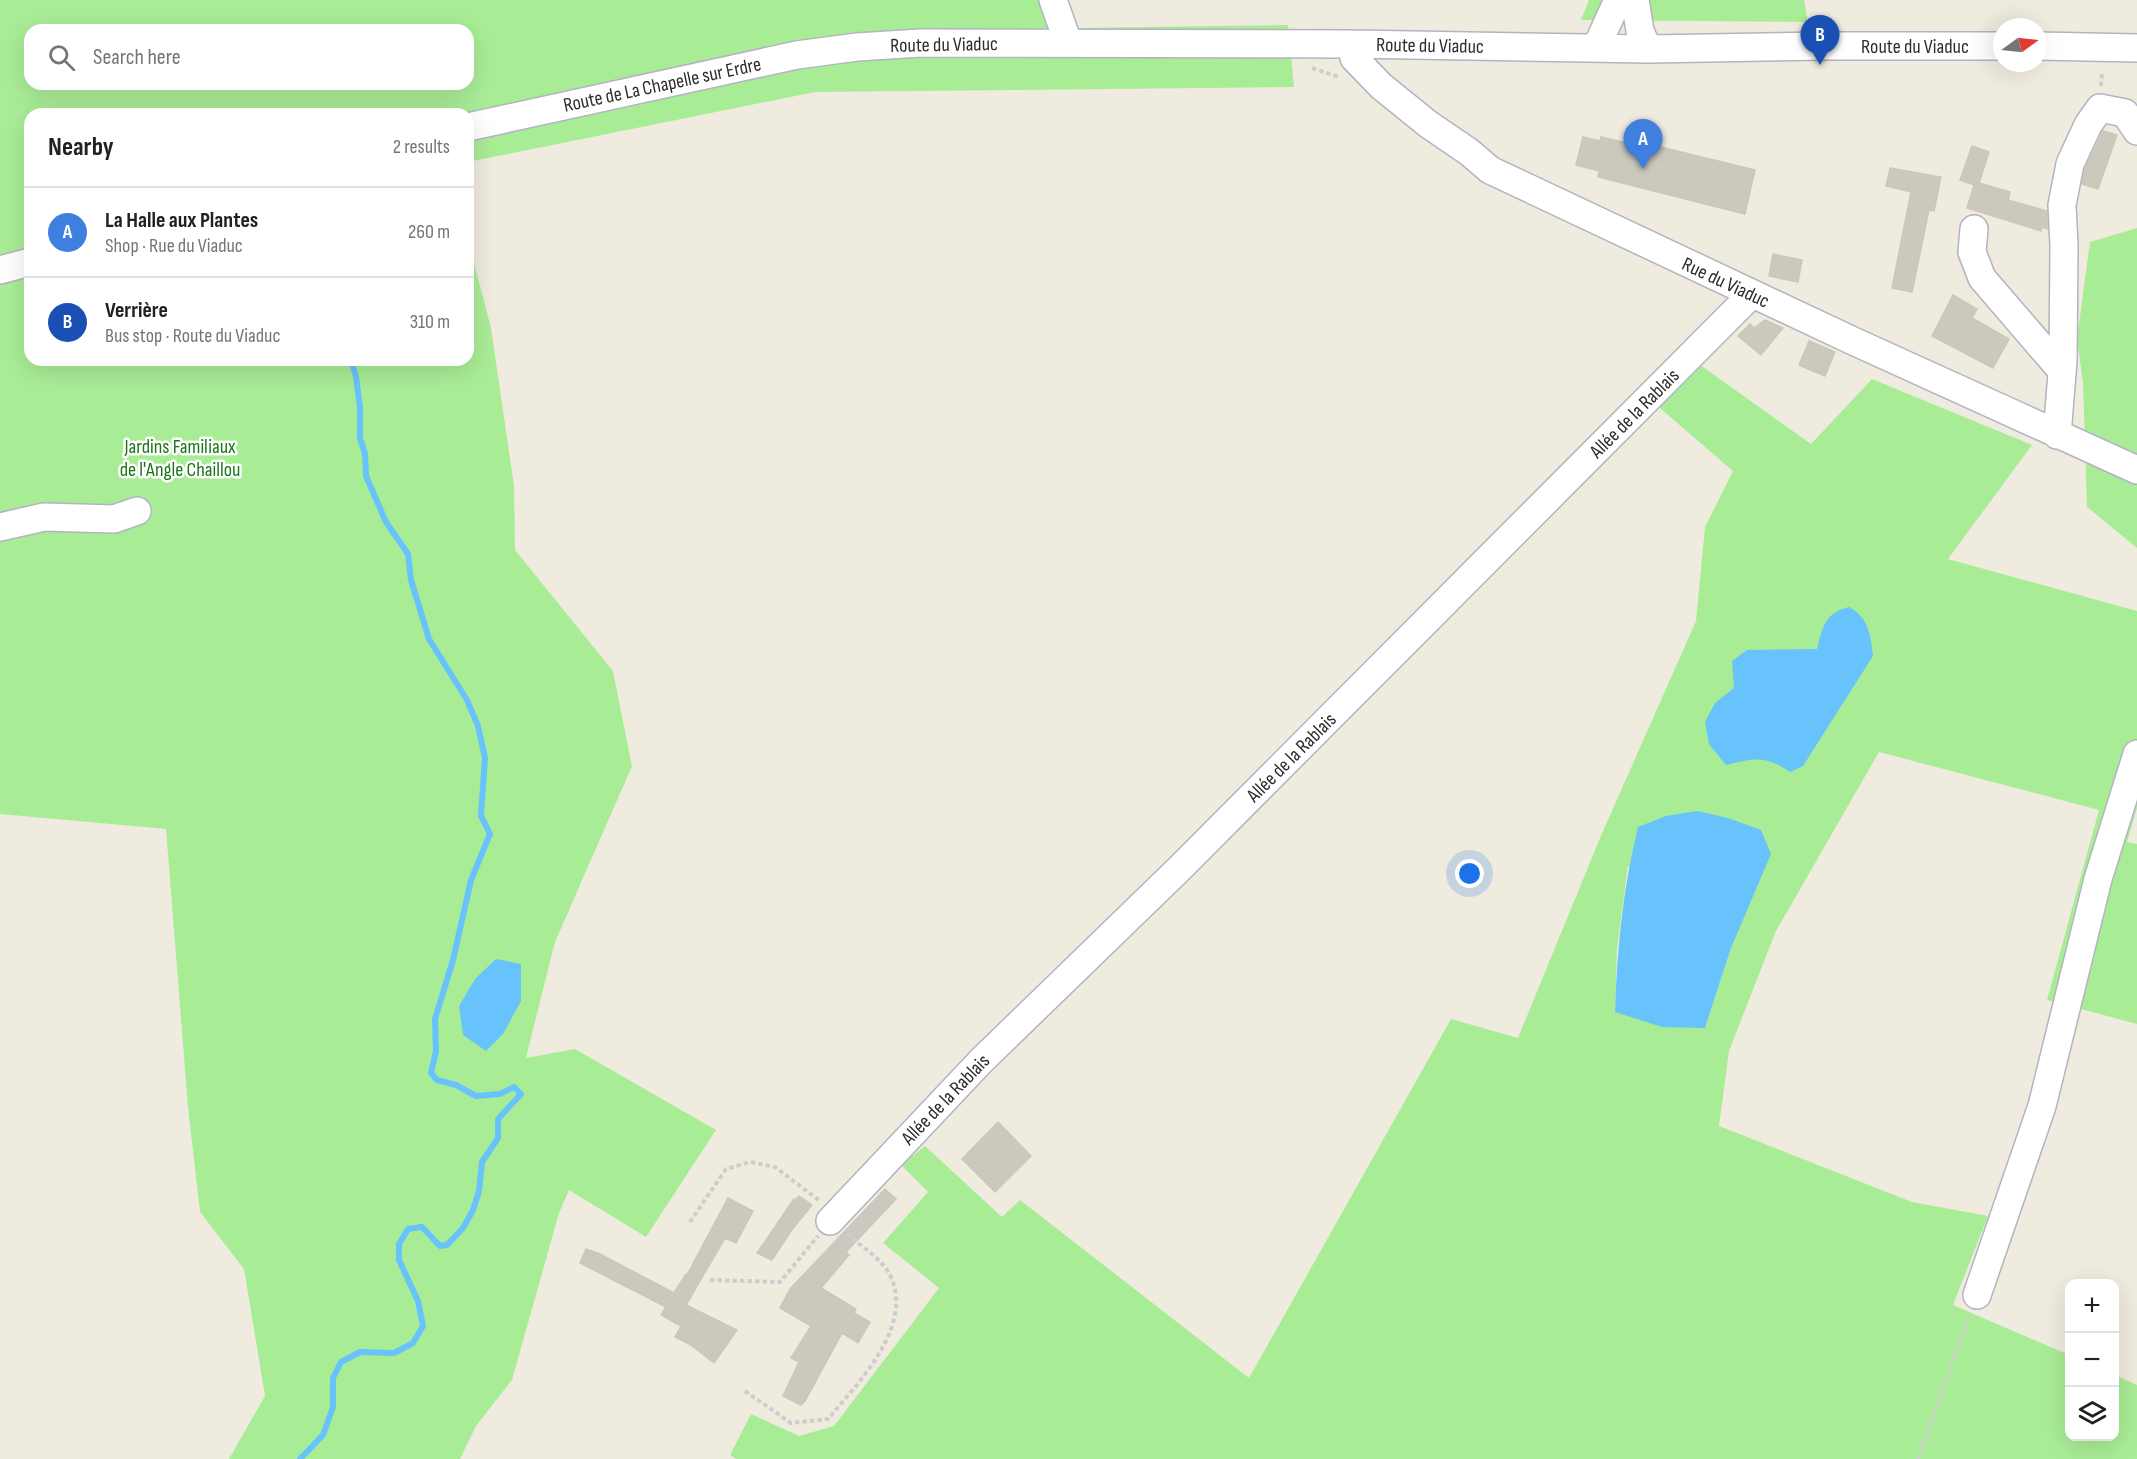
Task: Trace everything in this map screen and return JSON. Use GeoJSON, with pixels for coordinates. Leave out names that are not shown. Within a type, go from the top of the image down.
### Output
{"type":"FeatureCollection","features":[{"type":"Feature","properties":{"kind":"street"},"geometry":{"type":"LineString","coordinates":[[1053,0],[1068,42]]}},
{"type":"Feature","properties":{"kind":"street"},"geometry":{"type":"LineString","coordinates":[[1596,48],[1618,0]]}},
{"type":"Feature","properties":{"kind":"street"},"geometry":{"type":"LineString","coordinates":[[1635,0],[1640,31],[1647,49]]}},
{"type":"Feature","properties":{"kind":"street","name":"Route du Viaduc"},"geometry":{"type":"LineString","coordinates":[[857,47],[921,43],[1068,42],[1647,49],[1993,46]]}},
{"type":"Feature","properties":{"kind":"street","name":"Rue du Viaduc"},"geometry":{"type":"LineString","coordinates":[[1353,44],[1354,58],[1381,86],[1490,170],[1752,294],[2137,470]]}},
{"type":"Feature","properties":{"kind":"street"},"geometry":{"type":"LineString","coordinates":[[2047,46],[2137,48]]}},
{"type":"Feature","properties":{"kind":"street","name":"Route de La Chapelle sur Erdre"},"geometry":{"type":"LineString","coordinates":[[474,126],[786,57],[857,47]]}},
{"type":"Feature","properties":{"kind":"street"},"geometry":{"type":"LineString","coordinates":[[2057,435],[2062,371],[2064,246],[2062,205],[2070,164],[2088,125],[2100,108],[2125,113],[2137,131]]}},
{"type":"Feature","properties":{"kind":"street"},"geometry":{"type":"LineString","coordinates":[[1974,229],[1972,252],[1982,278],[2062,371]]}},
{"type":"Feature","properties":{"kind":"street"},"geometry":{"type":"LineString","coordinates":[[0,270],[24,264]]}},
{"type":"Feature","properties":{"kind":"street","name":"Allée de la Rablais"},"geometry":{"type":"LineString","coordinates":[[833,1218],[981,1061],[1179,869],[1752,294]]}},
{"type":"Feature","properties":{"kind":"street"},"geometry":{"type":"LineString","coordinates":[[0,527],[44,517],[114,519],[137,511]]}},
{"type":"Feature","properties":{"kind":"street"},"geometry":{"type":"LineString","coordinates":[[1977,1295],[2042,1106],[2098,879],[2137,754]]}},
{"type":"Feature","properties":{"kind":"path"},"geometry":{"type":"LineString","coordinates":[[1307,66],[1344,78]]}},
{"type":"Feature","properties":{"kind":"path"},"geometry":{"type":"LineString","coordinates":[[690,1222],[726,1169],[750,1162],[775,1167],[807,1190],[833,1218],[878,1259],[890,1275],[897,1301],[890,1336],[862,1378],[828,1419],[791,1423],[745,1391]]}},
{"type":"Feature","properties":{"kind":"path"},"geometry":{"type":"LineString","coordinates":[[710,1280],[780,1282],[833,1218]]}},
{"type":"Feature","properties":{"kind":"path"},"geometry":{"type":"LineString","coordinates":[[1918,1459],[1977,1295]]}},
{"type":"Feature","properties":{"kind":"green space","name":"Jardins Familiaux de l'Angle Chaillou"},"geometry":{"type":"Polygon","coordinates":[[[0,0],[1044,0],[1074,28],[1288,25],[1294,87],[815,92],[474,161],[474,108],[24,108],[24,366],[474,366],[474,263],[491,328],[514,486],[515,550],[613,671],[632,766],[555,942],[526,1058],[575,1049],[716,1130],[646,1237],[569,1190],[559,1213],[512,1380],[476,1426],[460,1459],[229,1459],[265,1396],[244,1269],[200,1212],[188,1107],[166,829],[0,814],[0,0]]]}},
{"type":"Feature","properties":{"kind":"green space"},"geometry":{"type":"Polygon","coordinates":[[[1589,0],[1804,0],[1808,22],[1581,20],[1589,0]]]}},
{"type":"Feature","properties":{"kind":"green space"},"geometry":{"type":"Polygon","coordinates":[[[2137,228],[2137,548],[2087,507],[2083,383],[2077,339],[2090,242],[2137,228]]]}},
{"type":"Feature","properties":{"kind":"green space"},"geometry":{"type":"Polygon","coordinates":[[[1682,352],[1811,444],[1872,379],[2032,445],[1948,559],[2137,611],[2137,808],[2127,842],[2137,844],[2137,1024],[2047,1000],[2099,810],[1879,752],[1776,931],[1729,1051],[1719,1126],[1912,1202],[1988,1216],[1953,1305],[2065,1353],[2065,1441],[2119,1441],[2119,1377],[2137,1385],[2137,1459],[736,1459],[730,1455],[751,1414],[799,1436],[834,1426],[939,1288],[883,1243],[928,1192],[901,1165],[925,1146],[1002,1217],[1020,1200],[1249,1378],[1451,1019],[1518,1038],[1600,838],[1696,621],[1705,527],[1733,471],[1640,391],[1682,352]],[[1628,866],[1617,949],[1615,1012],[1705,1028],[1731,948],[1628,866]]]}},
{"type":"Feature","properties":{"kind":"water"},"geometry":{"type":"Polygon","coordinates":[[[1849,607],[1860,616],[1867,627],[1873,656],[1803,766],[1790,772],[1766,760],[1726,765],[1709,744],[1705,722],[1715,703],[1734,688],[1732,661],[1747,650],[1817,649],[1826,622],[1835,613],[1849,607]]]}},
{"type":"Feature","properties":{"kind":"water"},"geometry":{"type":"Polygon","coordinates":[[[1697,811],[1728,818],[1761,830],[1771,854],[1731,948],[1705,1028],[1662,1027],[1615,1012],[1619,942],[1628,873],[1638,827],[1666,816],[1697,811]]]}},
{"type":"Feature","properties":{"kind":"water"},"geometry":{"type":"Polygon","coordinates":[[[496,959],[521,964],[521,1001],[503,1034],[486,1051],[463,1035],[459,1006],[475,979],[496,959]]]}},
{"type":"Feature","properties":{"kind":"building"},"geometry":{"type":"Polygon","coordinates":[[[2103,131],[2117,135],[2098,189],[2082,184],[2085,169],[2103,131]]]}},
{"type":"Feature","properties":{"kind":"building"},"geometry":{"type":"Polygon","coordinates":[[[1583,137],[1600,141],[1601,137],[1627,143],[1628,139],[1755,170],[1745,214],[1598,177],[1599,171],[1576,165],[1583,137]]]}},
{"type":"Feature","properties":{"kind":"building"},"geometry":{"type":"Polygon","coordinates":[[[1972,146],[1989,152],[1979,183],[2010,192],[2008,200],[2047,211],[2047,229],[2042,227],[2041,231],[1967,208],[1974,185],[1960,180],[1972,146]]]}},
{"type":"Feature","properties":{"kind":"building"},"geometry":{"type":"Polygon","coordinates":[[[1890,168],[1941,177],[1934,211],[1929,210],[1912,292],[1892,288],[1911,192],[1886,186],[1890,168]]]}},
{"type":"Feature","properties":{"kind":"building"},"geometry":{"type":"Polygon","coordinates":[[[1773,254],[1802,260],[1798,282],[1769,276],[1773,254]]]}},
{"type":"Feature","properties":{"kind":"building"},"geometry":{"type":"Polygon","coordinates":[[[1953,295],[1977,309],[1972,318],[2009,339],[1993,368],[1932,336],[1953,295]]]}},
{"type":"Feature","properties":{"kind":"building"},"geometry":{"type":"Polygon","coordinates":[[[1765,320],[1783,328],[1761,355],[1738,336],[1750,324],[1754,328],[1765,320]]]}},
{"type":"Feature","properties":{"kind":"building"},"geometry":{"type":"Polygon","coordinates":[[[1809,341],[1835,352],[1825,376],[1799,365],[1809,341]]]}},
{"type":"Feature","properties":{"kind":"building"},"geometry":{"type":"Polygon","coordinates":[[[998,1122],[1031,1156],[995,1192],[962,1159],[998,1122]]]}},
{"type":"Feature","properties":{"kind":"building"},"geometry":{"type":"Polygon","coordinates":[[[885,1189],[896,1199],[846,1252],[849,1255],[821,1288],[856,1309],[854,1313],[870,1322],[858,1343],[842,1333],[801,1405],[783,1396],[799,1362],[791,1358],[811,1326],[780,1308],[790,1289],[885,1189]]]}},
{"type":"Feature","properties":{"kind":"building"},"geometry":{"type":"Polygon","coordinates":[[[799,1196],[812,1205],[772,1260],[757,1253],[794,1199],[799,1196]]]}},
{"type":"Feature","properties":{"kind":"building"},"geometry":{"type":"Polygon","coordinates":[[[728,1198],[753,1211],[736,1243],[725,1238],[686,1305],[737,1330],[714,1363],[691,1345],[675,1337],[681,1326],[661,1315],[666,1307],[580,1263],[586,1249],[674,1293],[687,1275],[728,1198]]]}},
{"type":"Feature","properties":{"kind":"waterway"},"geometry":{"type":"LineString","coordinates":[[300,1459],[323,1435],[333,1407],[333,1378],[341,1362],[360,1352],[394,1353],[413,1343],[423,1326],[418,1301],[399,1260],[399,1244],[408,1229],[422,1227],[440,1246],[447,1245],[463,1228],[473,1210],[479,1191],[482,1162],[498,1138],[498,1119],[521,1094],[514,1087],[500,1094],[476,1096],[456,1085],[437,1080],[431,1073],[436,1051],[435,1019],[453,960],[471,880],[490,834],[481,816],[485,758],[478,726],[467,700],[429,639],[411,580],[408,554],[386,522],[366,476],[365,454],[360,438],[360,407],[353,366]]}},
{"type":"Feature","properties":{"kind":"place","name":"Verrière"},"geometry":{"type":"Point","coordinates":[1820,65]}},
{"type":"Feature","properties":{"kind":"place","name":"La Halle aux Plantes"},"geometry":{"type":"Point","coordinates":[1643,169]}}]}
